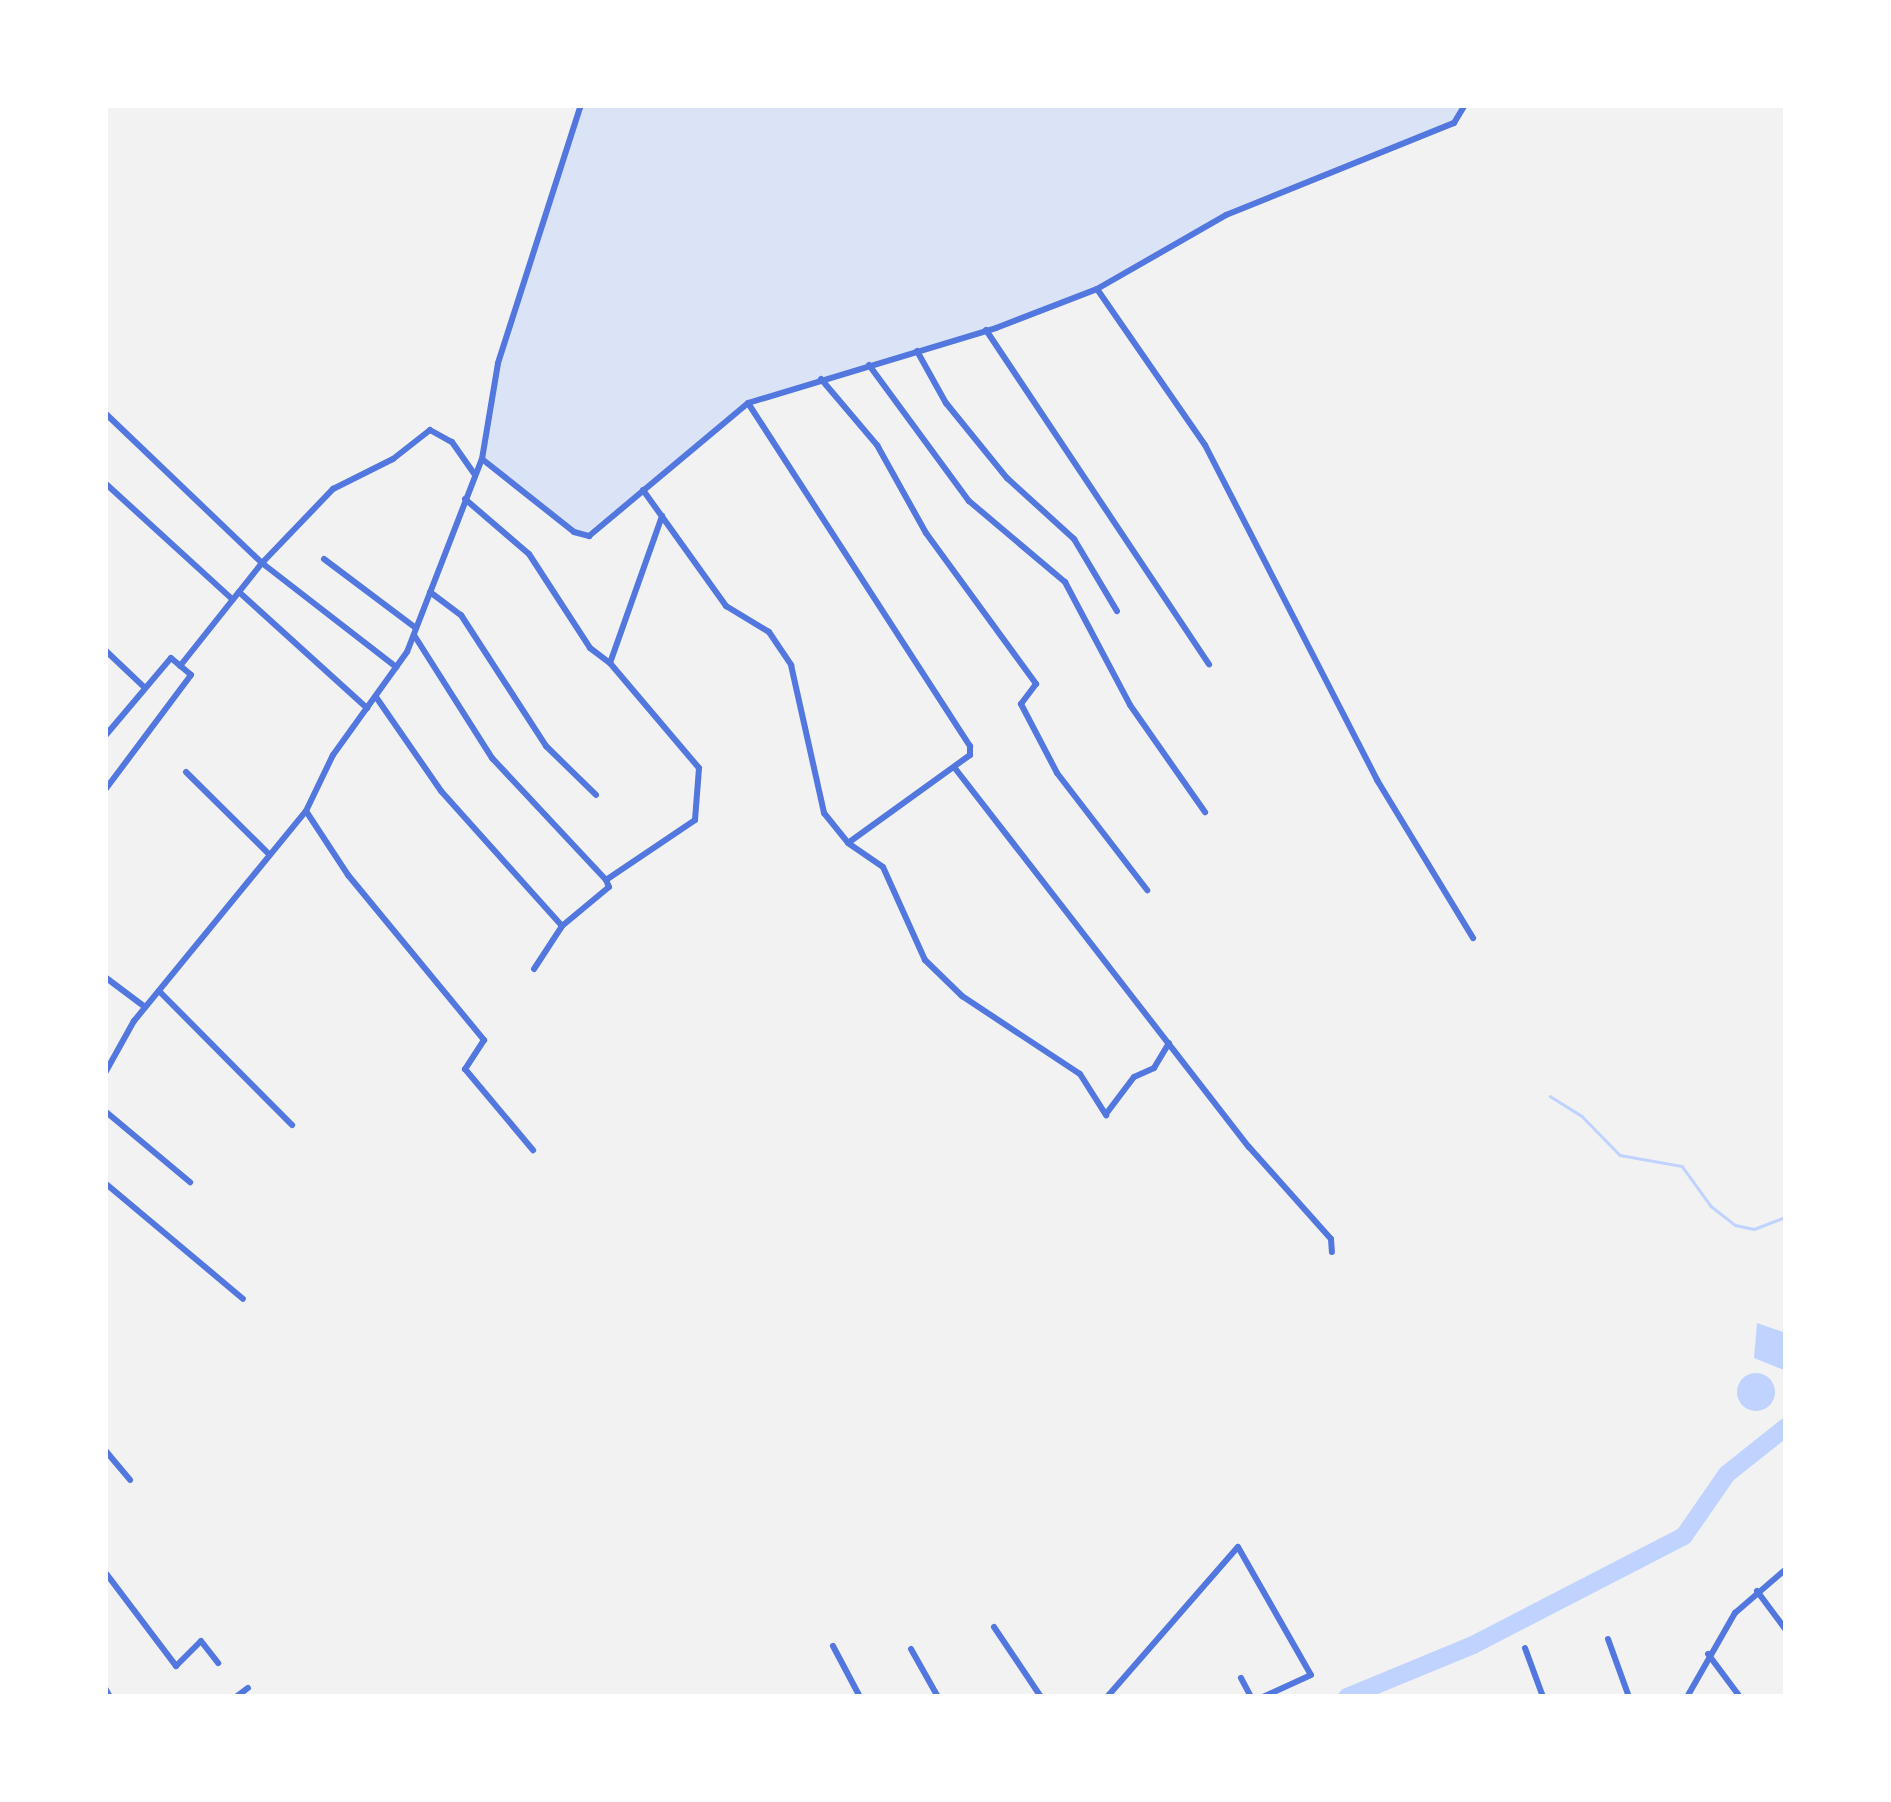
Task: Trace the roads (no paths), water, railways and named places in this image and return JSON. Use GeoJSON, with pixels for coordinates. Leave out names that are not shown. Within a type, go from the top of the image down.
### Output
{"type":"FeatureCollection","features":[{"type":"Feature","properties":{"kind":"street"},"geometry":{"type":"LineString","coordinates":[[105,1073],[146,1006],[306,811],[324,770],[396,668],[415,631],[482,459],[498,363],[547,226],[581,105]]}},
{"type":"Feature","properties":{"kind":"street"},"geometry":{"type":"LineString","coordinates":[[482,459],[582,537],[748,402],[986,330],[1097,289],[1226,215],[1454,123],[1465,105]]}},
{"type":"Feature","properties":{"kind":"street"},"geometry":{"type":"LineString","coordinates":[[1097,289],[1206,444],[1376,780],[1473,938]]}},
{"type":"Feature","properties":{"kind":"street"},"geometry":{"type":"LineString","coordinates":[[986,330],[1209,664]]}},
{"type":"Feature","properties":{"kind":"street"},"geometry":{"type":"LineString","coordinates":[[917,351],[946,403],[1007,478],[1074,539],[1117,611]]}},
{"type":"Feature","properties":{"kind":"street"},"geometry":{"type":"LineString","coordinates":[[869,365],[969,502],[1065,582],[1130,706],[1205,812]]}},
{"type":"Feature","properties":{"kind":"street"},"geometry":{"type":"LineString","coordinates":[[820,379],[877,446],[926,532],[1036,684],[1021,704],[1057,773],[1147,890]]}},
{"type":"Feature","properties":{"kind":"street"},"geometry":{"type":"LineString","coordinates":[[748,402],[964,735],[970,754],[848,843]]}},
{"type":"Feature","properties":{"kind":"street"},"geometry":{"type":"LineString","coordinates":[[105,413],[262,562],[396,668]]}},
{"type":"Feature","properties":{"kind":"street"},"geometry":{"type":"LineString","coordinates":[[180,666],[262,562],[333,489],[393,459],[430,430],[452,442],[475,475]]}},
{"type":"Feature","properties":{"kind":"street"},"geometry":{"type":"LineString","coordinates":[[105,483],[233,600]]}},
{"type":"Feature","properties":{"kind":"street"},"geometry":{"type":"LineString","coordinates":[[642,490],[726,606],[769,632],[791,665],[800,684],[813,781],[833,829],[884,866],[933,970],[962,996],[1080,1074],[1106,1115],[1134,1077],[1154,1068],[1169,1043]]}},
{"type":"Feature","properties":{"kind":"street"},"geometry":{"type":"LineString","coordinates":[[466,498],[529,554],[590,648],[610,663],[700,773],[695,820],[606,880]]}},
{"type":"Feature","properties":{"kind":"street"},"geometry":{"type":"LineString","coordinates":[[610,663],[662,514]]}},
{"type":"Feature","properties":{"kind":"street"},"geometry":{"type":"LineString","coordinates":[[324,559],[415,631],[492,758],[606,880],[609,887],[562,926],[534,969]]}},
{"type":"Feature","properties":{"kind":"street"},"geometry":{"type":"LineString","coordinates":[[239,592],[368,708]]}},
{"type":"Feature","properties":{"kind":"street"},"geometry":{"type":"LineString","coordinates":[[430,592],[462,615],[546,746],[596,795]]}},
{"type":"Feature","properties":{"kind":"street"},"geometry":{"type":"LineString","coordinates":[[105,650],[144,687]]}},
{"type":"Feature","properties":{"kind":"street"},"geometry":{"type":"LineString","coordinates":[[105,736],[171,658],[191,675],[105,790]]}},
{"type":"Feature","properties":{"kind":"street"},"geometry":{"type":"LineString","coordinates":[[376,696],[442,791],[562,926]]}},
{"type":"Feature","properties":{"kind":"street"},"geometry":{"type":"LineString","coordinates":[[954,767],[1169,1043],[1331,1239],[1332,1252]]}},
{"type":"Feature","properties":{"kind":"street"},"geometry":{"type":"LineString","coordinates":[[186,772],[269,854]]}},
{"type":"Feature","properties":{"kind":"street"},"geometry":{"type":"LineString","coordinates":[[306,811],[348,875],[484,1040],[465,1069],[533,1150]]}},
{"type":"Feature","properties":{"kind":"street"},"geometry":{"type":"LineString","coordinates":[[105,978],[146,1006]]}},
{"type":"Feature","properties":{"kind":"street"},"geometry":{"type":"LineString","coordinates":[[159,991],[292,1125]]}},
{"type":"Feature","properties":{"kind":"street"},"geometry":{"type":"LineString","coordinates":[[105,1110],[190,1182]]}},
{"type":"Feature","properties":{"kind":"street"},"geometry":{"type":"LineString","coordinates":[[105,1183],[242,1299]]}},
{"type":"Feature","properties":{"kind":"street"},"geometry":{"type":"LineString","coordinates":[[105,1450],[130,1480]]}},
{"type":"Feature","properties":{"kind":"street"},"geometry":{"type":"LineString","coordinates":[[1106,1697],[1238,1547],[1311,1675],[1263,1697]]}},
{"type":"Feature","properties":{"kind":"street"},"geometry":{"type":"LineString","coordinates":[[1687,1697],[1708,1654],[1757,1591],[1786,1568]]}},
{"type":"Feature","properties":{"kind":"street"},"geometry":{"type":"LineString","coordinates":[[105,1572],[176,1666],[201,1641],[218,1663]]}},
{"type":"Feature","properties":{"kind":"street"},"geometry":{"type":"LineString","coordinates":[[1757,1591],[1786,1630]]}},
{"type":"Feature","properties":{"kind":"street"},"geometry":{"type":"LineString","coordinates":[[994,1627],[1041,1697]]}},
{"type":"Feature","properties":{"kind":"street"},"geometry":{"type":"LineString","coordinates":[[1608,1640],[1629,1697]]}},
{"type":"Feature","properties":{"kind":"street"},"geometry":{"type":"LineString","coordinates":[[833,1646],[860,1697]]}},
{"type":"Feature","properties":{"kind":"street"},"geometry":{"type":"LineString","coordinates":[[1524,1648],[1543,1697]]}},
{"type":"Feature","properties":{"kind":"street"},"geometry":{"type":"LineString","coordinates":[[911,1650],[938,1697]]}},
{"type":"Feature","properties":{"kind":"street"},"geometry":{"type":"LineString","coordinates":[[1708,1654],[1740,1697]]}},
{"type":"Feature","properties":{"kind":"street"},"geometry":{"type":"LineString","coordinates":[[1241,1678],[1250,1697]]}},
{"type":"Feature","properties":{"kind":"street"},"geometry":{"type":"LineString","coordinates":[[105,1688],[110,1697]]}},
{"type":"Feature","properties":{"kind":"street"},"geometry":{"type":"LineString","coordinates":[[236,1697],[248,1688]]}},
{"type":"Feature","properties":{"kind":"water"},"geometry":{"type":"Polygon","coordinates":[[[1757,1323],[1786,1333],[1784,1370],[1754,1358],[1757,1323]]]}},
{"type":"Feature","properties":{"kind":"water"},"geometry":{"type":"Polygon","coordinates":[[[1756,1373],[1769,1379],[1775,1392],[1769,1405],[1756,1411],[1743,1405],[1737,1392],[1743,1379],[1756,1373]]]}},
{"type":"Feature","properties":{"kind":"waterway"},"geometry":{"type":"LineString","coordinates":[[1550,1096],[1582,1116],[1620,1155],[1682,1166],[1711,1206],[1735,1225],[1754,1229],[1786,1217]]}},
{"type":"Feature","properties":{"kind":"waterway"},"geometry":{"type":"LineString","coordinates":[[1347,1697],[1473,1645],[1684,1536],[1727,1474],[1786,1427]]}}]}
